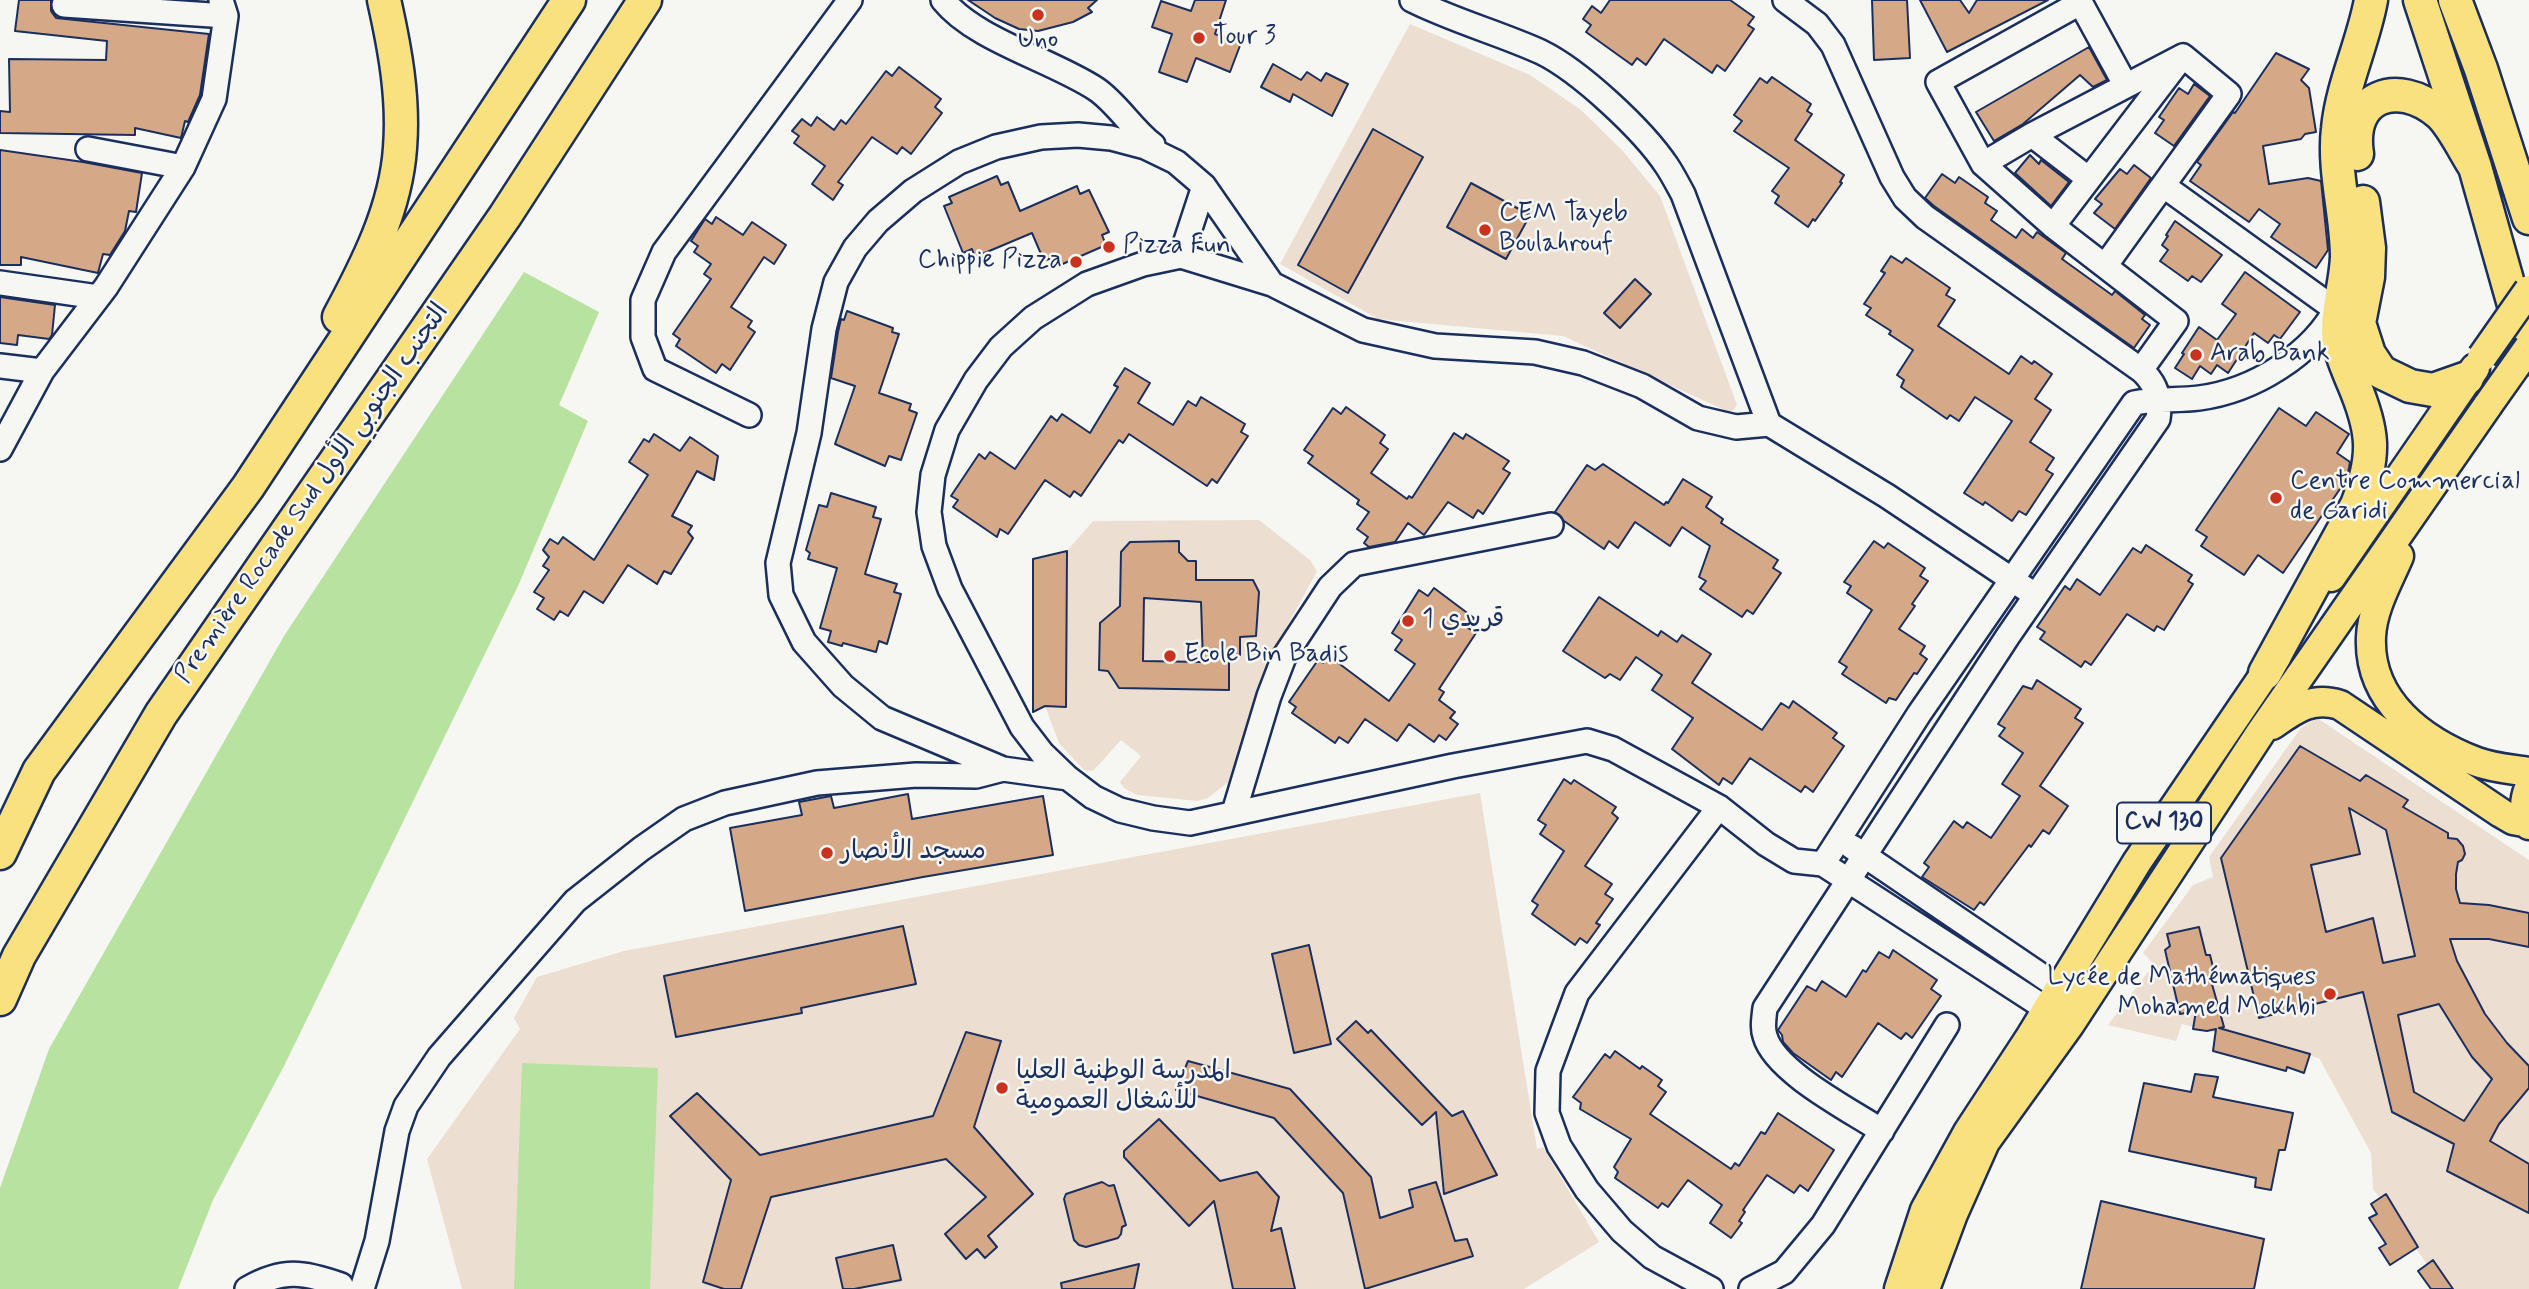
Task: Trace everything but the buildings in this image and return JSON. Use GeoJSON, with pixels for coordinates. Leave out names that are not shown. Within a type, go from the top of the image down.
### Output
{"type":"FeatureCollection","features":[{"type":"Feature","properties":{"kind":"highway"},"geometry":{"type":"LineString","coordinates":[[248,486],[370,256],[393,193],[400,149],[400,102],[396,52],[384,0]]}},
{"type":"Feature","properties":{"kind":"highway"},"geometry":{"type":"LineString","coordinates":[[0,827],[248,486],[569,0]]}},
{"type":"Feature","properties":{"kind":"highway","name":"Première Rocade Sud التجنب الجنوبي الأول"},"geometry":{"type":"LineString","coordinates":[[0,999],[19,956],[161,714],[505,216],[645,0]]}},
{"type":"Feature","properties":{"kind":"highway"},"geometry":{"type":"LineString","coordinates":[[505,216],[558,164],[666,0]]}},
{"type":"Feature","properties":{"kind":"highway"},"geometry":{"type":"LineString","coordinates":[[2265,673],[2357,505],[2367,479],[2372,449],[2361,399],[2340,349],[2338,305],[2347,258],[2337,131],[2343,99],[2371,0]]}},
{"type":"Feature","properties":{"kind":"highway"},"geometry":{"type":"LineString","coordinates":[[2420,0],[2475,167],[2529,358]]}},
{"type":"Feature","properties":{"kind":"highway"},"geometry":{"type":"LineString","coordinates":[[2455,0],[2481,69],[2529,218]]}},
{"type":"Feature","properties":{"kind":"highway"},"geometry":{"type":"LineString","coordinates":[[2475,167],[2441,114],[2416,97],[2394,93],[2374,99],[2361,117],[2355,141],[2369,248],[2368,277],[2359,323],[2369,354],[2381,372],[2410,386],[2433,390],[2475,368]]}},
{"type":"Feature","properties":{"kind":"highway"},"geometry":{"type":"LineString","coordinates":[[0,853],[39,771]]}},
{"type":"Feature","properties":{"kind":"highway"},"geometry":{"type":"LineString","coordinates":[[0,1027],[19,956]]}},
{"type":"Feature","properties":{"kind":"main road","name":"CW 130"},"geometry":{"type":"LineString","coordinates":[[1926,1289],[1952,1214],[1984,1142],[2065,1006],[2137,862],[2529,289]]}},
{"type":"Feature","properties":{"kind":"main road","name":"CW 130"},"geometry":{"type":"LineString","coordinates":[[1899,1289],[1925,1209],[1968,1132],[2065,1006],[2261,732],[2529,346]]}},
{"type":"Feature","properties":{"kind":"main road"},"geometry":{"type":"LineString","coordinates":[[2423,502],[2375,611],[2371,635],[2376,677],[2382,692],[2394,708],[2412,726],[2443,746],[2478,762],[2529,772]]}},
{"type":"Feature","properties":{"kind":"main road"},"geometry":{"type":"LineString","coordinates":[[2261,732],[2307,703],[2318,701],[2340,705],[2501,813],[2513,820],[2529,824],[2525,804],[2529,788]]}},
{"type":"Feature","properties":{"kind":"street"},"geometry":{"type":"LineString","coordinates":[[749,415],[655,369],[643,337],[642,300],[664,252],[850,0]]}},
{"type":"Feature","properties":{"kind":"street"},"geometry":{"type":"LineString","coordinates":[[943,0],[967,23],[1072,73],[1100,92],[1139,135],[1204,186],[1272,284]]}},
{"type":"Feature","properties":{"kind":"street"},"geometry":{"type":"LineString","coordinates":[[1412,0],[1450,8],[1543,53],[1581,79],[1618,112],[1667,166],[1683,194],[1769,424]]}},
{"type":"Feature","properties":{"kind":"street"},"geometry":{"type":"LineString","coordinates":[[1785,0],[1817,24],[1833,45],[1892,177],[1905,198],[1925,217],[2141,370],[2153,383],[2159,400],[2158,419],[2035,594],[1765,1008],[1764,1034],[1773,1055],[1796,1075],[1882,1131]]}},
{"type":"Feature","properties":{"kind":"street"},"geometry":{"type":"LineString","coordinates":[[2126,86],[2079,1],[1938,82],[1983,164],[2053,226],[2176,321],[2141,370]]}},
{"type":"Feature","properties":{"kind":"street"},"geometry":{"type":"LineString","coordinates":[[0,449],[41,371],[98,297],[183,167],[214,99],[224,8],[64,5]]}},
{"type":"Feature","properties":{"kind":"street"},"geometry":{"type":"LineString","coordinates":[[2105,266],[2229,94],[2183,56]]}},
{"type":"Feature","properties":{"kind":"street"},"geometry":{"type":"LineString","coordinates":[[1983,164],[2032,135],[2183,56]]}},
{"type":"Feature","properties":{"kind":"street"},"geometry":{"type":"LineString","coordinates":[[2053,226],[2183,56]]}},
{"type":"Feature","properties":{"kind":"street"},"geometry":{"type":"LineString","coordinates":[[1068,778],[1003,769],[882,718],[843,686],[804,642],[781,595],[778,563],[808,433],[824,329],[836,282],[863,239],[878,221],[913,191],[959,162],[996,147],[1041,137],[1078,135],[1111,138],[1145,147],[1176,162]]}},
{"type":"Feature","properties":{"kind":"street"},"geometry":{"type":"LineString","coordinates":[[2032,135],[2089,179]]}},
{"type":"Feature","properties":{"kind":"street"},"geometry":{"type":"LineString","coordinates":[[88,149],[183,167]]}},
{"type":"Feature","properties":{"kind":"street"},"geometry":{"type":"LineString","coordinates":[[1181,256],[1204,186]]}},
{"type":"Feature","properties":{"kind":"street"},"geometry":{"type":"LineString","coordinates":[[1823,864],[1919,714],[2134,403],[2228,393],[2256,380],[2288,361],[2307,345],[2323,328],[2338,305],[2164,186]]}},
{"type":"Feature","properties":{"kind":"street"},"geometry":{"type":"LineString","coordinates":[[2035,594],[1877,489],[1769,424],[1736,427],[1698,418],[1642,386],[1583,363],[1535,352],[1435,346],[1363,330],[1272,284],[1181,256],[1143,264],[1087,284],[1033,318],[1001,347],[976,380],[947,430],[933,475],[929,512],[934,546],[950,589],[1022,727],[1042,753],[1068,778],[1093,797],[1121,810],[1190,823],[1453,765],[1587,741],[1613,749],[1719,807],[1766,844],[1794,861],[1823,864],[2065,1006]]}},
{"type":"Feature","properties":{"kind":"street"},"geometry":{"type":"LineString","coordinates":[[0,283],[98,297]]}},
{"type":"Feature","properties":{"kind":"street"},"geometry":{"type":"LineString","coordinates":[[0,366],[41,371]]}},
{"type":"Feature","properties":{"kind":"street"},"geometry":{"type":"LineString","coordinates":[[1234,812],[1269,696],[1284,657],[1330,587],[1342,574],[1354,564],[1551,525]]}},
{"type":"Feature","properties":{"kind":"street"},"geometry":{"type":"LineString","coordinates":[[247,1289],[272,1277],[299,1273],[348,1288],[377,1241],[397,1131],[406,1106],[439,1057],[575,901],[684,819],[725,803],[817,783],[916,775],[976,776],[1003,769]]}},
{"type":"Feature","properties":{"kind":"street"},"geometry":{"type":"LineString","coordinates":[[1711,1289],[1652,1257],[1622,1231],[1587,1190],[1559,1146],[1547,1113],[1548,1071],[1577,993],[1719,807]]}},
{"type":"Feature","properties":{"kind":"street"},"geometry":{"type":"LineString","coordinates":[[1838,838],[2065,1006]]}},
{"type":"Feature","properties":{"kind":"street"},"geometry":{"type":"LineString","coordinates":[[1751,1289],[1784,1272],[1823,1225],[1947,1025]]}},
{"type":"Feature","properties":{"kind":"shaded area","name":"CEM Tayeb Boulahrouf"},"geometry":{"type":"Polygon","coordinates":[[[1410,24],[1530,75],[1581,110],[1622,150],[1660,196],[1737,405],[1731,413],[1563,336],[1378,319],[1280,264],[1410,24]]]}},
{"type":"Feature","properties":{"kind":"shaded area","name":"Ecole Bin Badis"},"geometry":{"type":"Polygon","coordinates":[[[1259,520],[1310,560],[1317,571],[1284,632],[1263,680],[1232,779],[1208,798],[1198,801],[1137,795],[1124,788],[1120,782],[1141,756],[1121,740],[1093,771],[1084,770],[1059,743],[1045,706],[1066,706],[1067,551],[1093,521],[1259,520]]]}},
{"type":"Feature","properties":{"kind":"shaded area","name":"Lycée de Mathématiques Mohamed Mokhbi"},"geometry":{"type":"Polygon","coordinates":[[[2317,718],[2529,860],[2529,1289],[2445,1289],[2373,1189],[2371,1153],[2319,1058],[2182,1024],[2176,1041],[2108,1025],[2154,964],[2143,953],[2193,885],[2213,877],[2209,857],[2301,728],[2317,718]]]}},
{"type":"Feature","properties":{"kind":"shaded area","name":"المدرسة الوطنية العليا للأشغال العمومية"},"geometry":{"type":"Polygon","coordinates":[[[1480,793],[1537,1149],[1543,1147],[1599,1242],[1524,1289],[462,1289],[427,1159],[520,1029],[514,1018],[537,977],[624,951],[1480,793]]]}},
{"type":"Feature","properties":{"kind":"green space"},"geometry":{"type":"Polygon","coordinates":[[[524,272],[599,312],[559,405],[588,421],[518,586],[285,1064],[213,1200],[178,1289],[0,1289],[0,1188],[49,1049],[284,636],[524,272]]]}},
{"type":"Feature","properties":{"kind":"green space"},"geometry":{"type":"Polygon","coordinates":[[[522,1063],[658,1068],[650,1289],[514,1289],[522,1063]]]}},
{"type":"Feature","properties":{"kind":"place","name":"Uno"},"geometry":{"type":"Point","coordinates":[1038,15]}},
{"type":"Feature","properties":{"kind":"place","name":"Tour 3"},"geometry":{"type":"Point","coordinates":[1199,38]}},
{"type":"Feature","properties":{"kind":"place","name":"CEM Tayeb Boulahrouf"},"geometry":{"type":"Point","coordinates":[1485,230]}},
{"type":"Feature","properties":{"kind":"place","name":"Pizza Fun"},"geometry":{"type":"Point","coordinates":[1109,247]}},
{"type":"Feature","properties":{"kind":"place","name":"Chippie Pizza"},"geometry":{"type":"Point","coordinates":[1076,262]}},
{"type":"Feature","properties":{"kind":"place","name":"Arab Bank"},"geometry":{"type":"Point","coordinates":[2196,355]}},
{"type":"Feature","properties":{"kind":"place","name":"Centre Commercial de Garidi"},"geometry":{"type":"Point","coordinates":[2276,498]}},
{"type":"Feature","properties":{"kind":"place","name":"قريدي 1"},"geometry":{"type":"Point","coordinates":[1408,621]}},
{"type":"Feature","properties":{"kind":"place","name":"Ecole Bin Badis"},"geometry":{"type":"Point","coordinates":[1170,656]}},
{"type":"Feature","properties":{"kind":"place","name":"مسجد الأنصار"},"geometry":{"type":"Point","coordinates":[827,853]}},
{"type":"Feature","properties":{"kind":"place","name":"Lycée de Mathématiques Mohamed Mokhbi"},"geometry":{"type":"Point","coordinates":[2330,994]}},
{"type":"Feature","properties":{"kind":"place","name":"المدرسة الوطنية العليا للأشغال العمومية"},"geometry":{"type":"Point","coordinates":[1002,1088]}}]}
